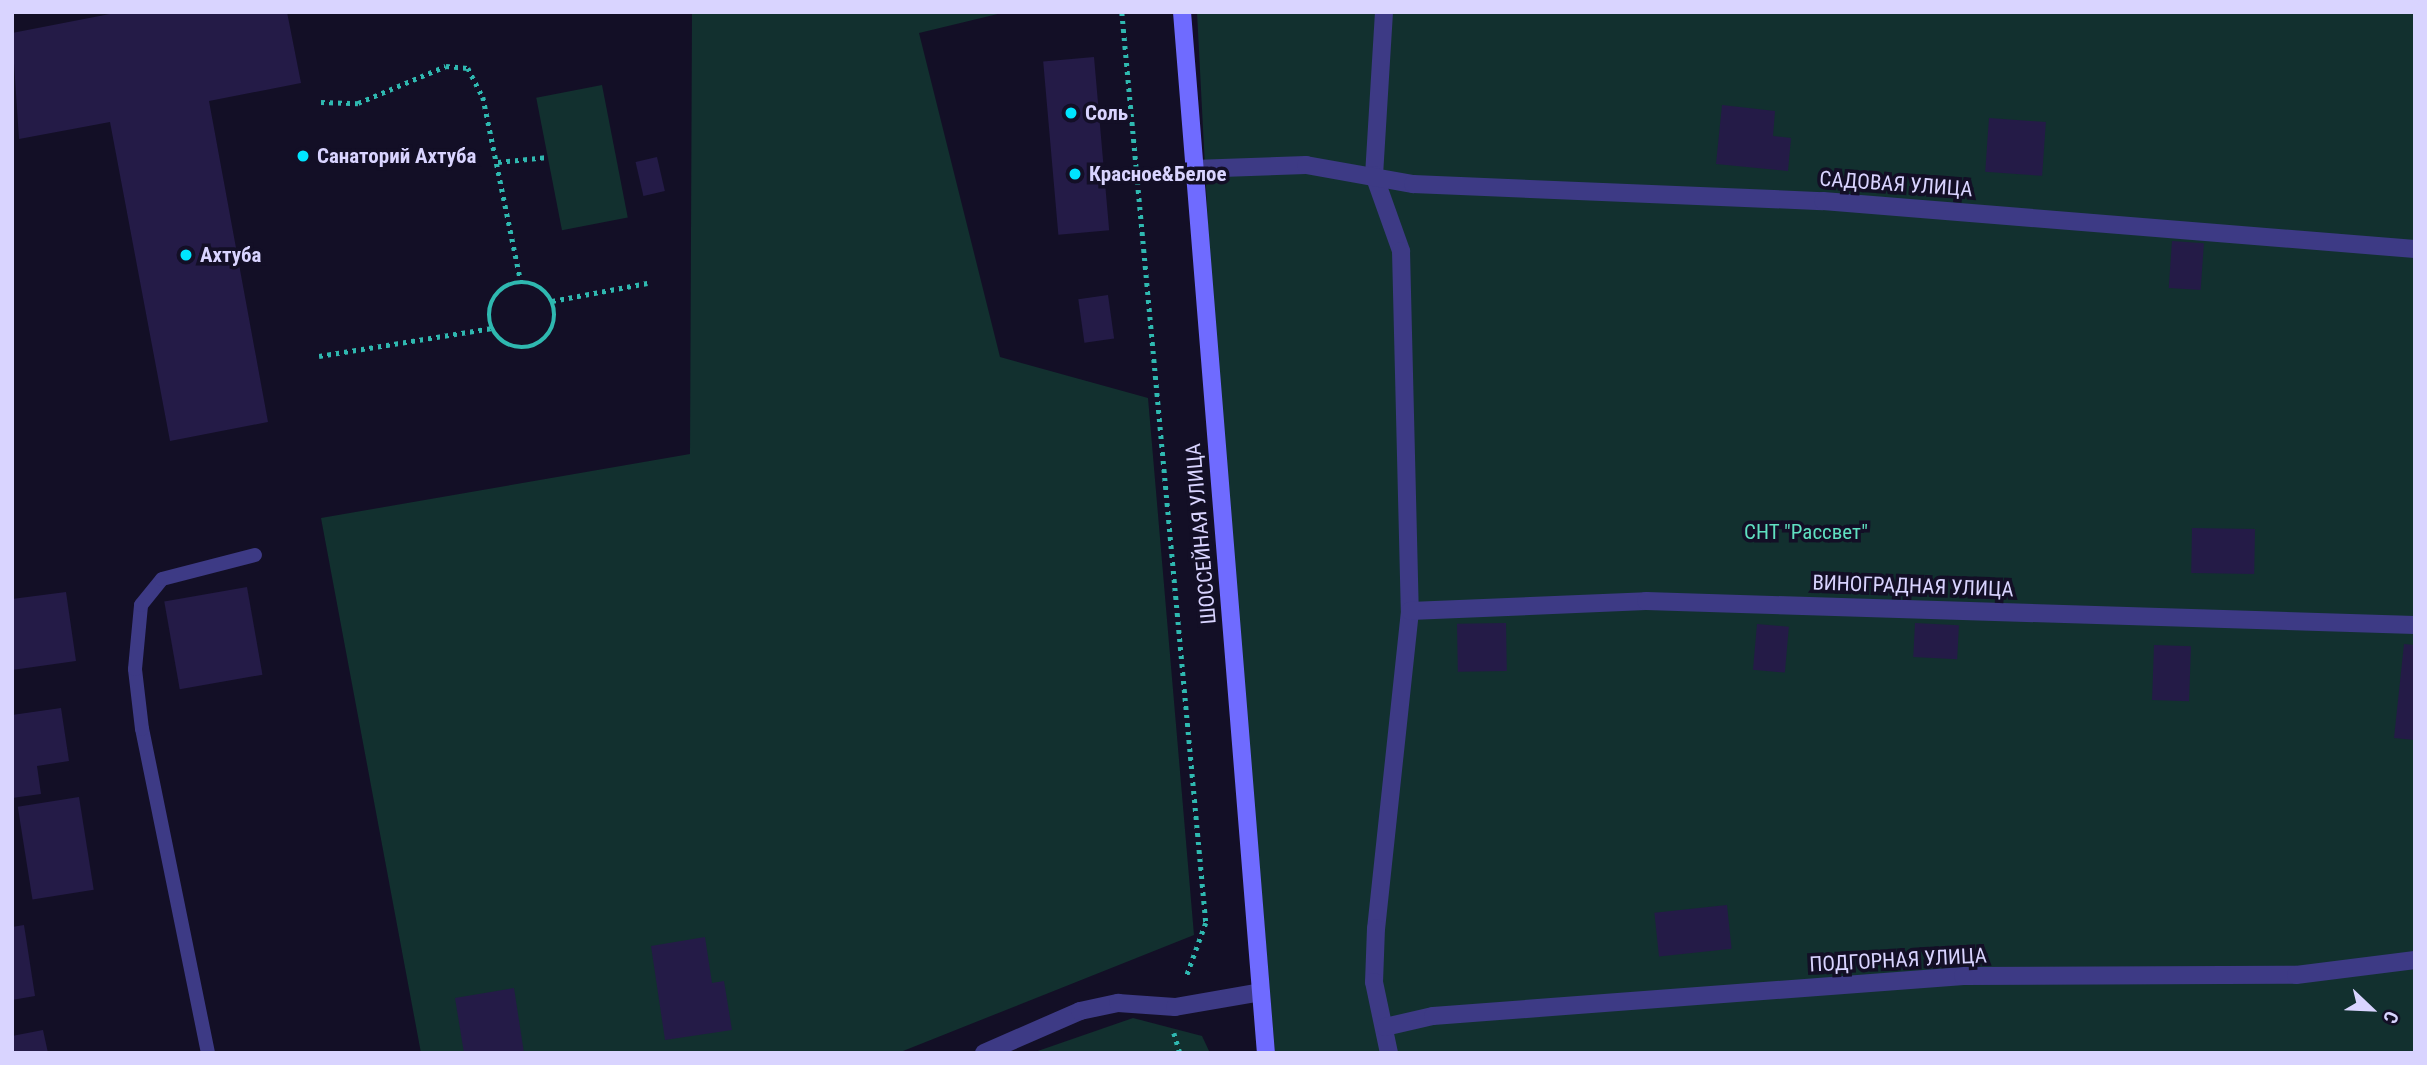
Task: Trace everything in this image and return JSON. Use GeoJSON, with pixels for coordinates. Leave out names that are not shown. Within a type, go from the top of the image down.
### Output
{"type":"FeatureCollection","features":[{"type":"Feature","properties":{"kind":"street","name":"ШОССЕЙНАЯ УЛИЦА"},"geometry":{"type":"LineString","coordinates":[[1182,12],[1266,1053]]}},
{"type":"Feature","properties":{"kind":"street"},"geometry":{"type":"LineString","coordinates":[[1384,12],[1374,175],[1401,251],[1410,611],[1376,928],[1374,982],[1389,1053]]}},
{"type":"Feature","properties":{"kind":"street","name":"САДОВАЯ УЛИЦА"},"geometry":{"type":"LineString","coordinates":[[1193,169],[1306,165],[1456,186],[1823,201],[2415,249]]}},
{"type":"Feature","properties":{"kind":"street","name":"ВИНОГРАДНАЯ УЛИЦА"},"geometry":{"type":"LineString","coordinates":[[1410,611],[1646,601],[2415,625]]}},
{"type":"Feature","properties":{"kind":"street","name":"ПОДГОРНАЯ УЛИЦА"},"geometry":{"type":"LineString","coordinates":[[1385,1027],[1433,1016],[1950,977],[2296,975],[2415,960]]}},
{"type":"Feature","properties":{"kind":"street"},"geometry":{"type":"LineString","coordinates":[[984,1053],[1080,1011],[1118,1003],[1175,1007],[1262,992]]}},
{"type":"Feature","properties":{"kind":"lane"},"geometry":{"type":"LineString","coordinates":[[208,1053],[142,729],[135,669],[141,605],[162,579],[255,555]]}},
{"type":"Feature","properties":{"kind":"path"},"geometry":{"type":"LineString","coordinates":[[1122,12],[1206,923],[1175,1007]]}},
{"type":"Feature","properties":{"kind":"path"},"geometry":{"type":"LineString","coordinates":[[321,102],[358,103],[446,66],[468,68],[483,97],[522,282]]}},
{"type":"Feature","properties":{"kind":"path"},"geometry":{"type":"LineString","coordinates":[[498,162],[548,157]]}},
{"type":"Feature","properties":{"kind":"path"},"geometry":{"type":"LineString","coordinates":[[522,282],[540,287],[552,302],[551,332],[535,345],[505,344],[491,328],[494,297],[522,282]]}},
{"type":"Feature","properties":{"kind":"path"},"geometry":{"type":"LineString","coordinates":[[552,302],[646,283]]}},
{"type":"Feature","properties":{"kind":"path"},"geometry":{"type":"LineString","coordinates":[[319,356],[491,328]]}},
{"type":"Feature","properties":{"kind":"green space"},"geometry":{"type":"Polygon","coordinates":[[[692,12],[1006,12],[919,33],[1000,357],[1148,398],[1194,935],[898,1053],[421,1053],[321,518],[690,454],[692,12]]]}},
{"type":"Feature","properties":{"kind":"green space","name":"СНТ \"Рассвет\""},"geometry":{"type":"Polygon","coordinates":[[[1197,12],[2415,12],[2415,1053],[1275,1053],[1212,303],[1197,12]]]}},
{"type":"Feature","properties":{"kind":"green space"},"geometry":{"type":"Polygon","coordinates":[[[602,85],[628,218],[562,230],[536,98],[602,85]]]}},
{"type":"Feature","properties":{"kind":"green space"},"geometry":{"type":"Polygon","coordinates":[[[1133,1018],[1202,1036],[1210,1053],[1032,1053],[1133,1018]]]}},
{"type":"Feature","properties":{"kind":"building","name":"Ахтуба"},"geometry":{"type":"Polygon","coordinates":[[[120,12],[287,12],[301,83],[209,101],[268,422],[170,441],[110,122],[19,139],[12,33],[120,12]]]}},
{"type":"Feature","properties":{"kind":"building"},"geometry":{"type":"Polygon","coordinates":[[[1094,57],[1109,230],[1058,235],[1043,61],[1094,57]]]}},
{"type":"Feature","properties":{"kind":"building"},"geometry":{"type":"Polygon","coordinates":[[[1722,105],[1775,111],[1773,136],[1791,138],[1788,171],[1716,164],[1722,105]]]}},
{"type":"Feature","properties":{"kind":"building"},"geometry":{"type":"Polygon","coordinates":[[[1989,118],[2046,122],[2042,176],[1985,172],[1989,118]]]}},
{"type":"Feature","properties":{"kind":"building"},"geometry":{"type":"Polygon","coordinates":[[[657,157],[665,191],[643,196],[636,162],[657,157]]]}},
{"type":"Feature","properties":{"kind":"building"},"geometry":{"type":"Polygon","coordinates":[[[2172,241],[2204,243],[2201,290],[2169,288],[2172,241]]]}},
{"type":"Feature","properties":{"kind":"building"},"geometry":{"type":"Polygon","coordinates":[[[1108,295],[1114,339],[1084,343],[1078,299],[1108,295]]]}},
{"type":"Feature","properties":{"kind":"building"},"geometry":{"type":"Polygon","coordinates":[[[2192,528],[2255,529],[2254,574],[2191,573],[2192,528]]]}},
{"type":"Feature","properties":{"kind":"building"},"geometry":{"type":"Polygon","coordinates":[[[247,587],[262,675],[180,689],[164,602],[247,587]]]}},
{"type":"Feature","properties":{"kind":"building"},"geometry":{"type":"Polygon","coordinates":[[[66,592],[76,661],[12,670],[12,599],[66,592]]]}},
{"type":"Feature","properties":{"kind":"building"},"geometry":{"type":"Polygon","coordinates":[[[1506,623],[1507,671],[1458,672],[1457,624],[1506,623]]]}},
{"type":"Feature","properties":{"kind":"building"},"geometry":{"type":"Polygon","coordinates":[[[1915,623],[1959,625],[1957,659],[1913,657],[1915,623]]]}},
{"type":"Feature","properties":{"kind":"building"},"geometry":{"type":"Polygon","coordinates":[[[1757,624],[1789,627],[1785,673],[1753,670],[1757,624]]]}},
{"type":"Feature","properties":{"kind":"building"},"geometry":{"type":"Polygon","coordinates":[[[2404,644],[2415,645],[2415,740],[2394,738],[2404,644]]]}},
{"type":"Feature","properties":{"kind":"building"},"geometry":{"type":"Polygon","coordinates":[[[2154,645],[2191,646],[2189,701],[2152,700],[2154,645]]]}},
{"type":"Feature","properties":{"kind":"building"},"geometry":{"type":"Polygon","coordinates":[[[61,708],[69,761],[37,766],[41,794],[12,798],[12,715],[61,708]]]}},
{"type":"Feature","properties":{"kind":"building"},"geometry":{"type":"Polygon","coordinates":[[[79,797],[94,890],[32,900],[18,807],[79,797]]]}},
{"type":"Feature","properties":{"kind":"building"},"geometry":{"type":"Polygon","coordinates":[[[1727,905],[1732,949],[1659,956],[1654,913],[1727,905]]]}},
{"type":"Feature","properties":{"kind":"building"},"geometry":{"type":"Polygon","coordinates":[[[24,925],[35,996],[12,1000],[12,927],[24,925]]]}},
{"type":"Feature","properties":{"kind":"building"},"geometry":{"type":"Polygon","coordinates":[[[705,937],[712,983],[724,981],[732,1030],[665,1040],[651,946],[705,937]]]}},
{"type":"Feature","properties":{"kind":"building"},"geometry":{"type":"Polygon","coordinates":[[[514,988],[524,1053],[464,1053],[455,998],[514,988]]]}},
{"type":"Feature","properties":{"kind":"building"},"geometry":{"type":"Polygon","coordinates":[[[43,1030],[48,1053],[12,1053],[12,1036],[43,1030]]]}},
{"type":"Feature","properties":{"kind":"place","name":"Соль"},"geometry":{"type":"Point","coordinates":[1071,113]}},
{"type":"Feature","properties":{"kind":"place","name":"Санаторий Ахтуба"},"geometry":{"type":"Point","coordinates":[303,156]}},
{"type":"Feature","properties":{"kind":"place","name":"Красное&Белое"},"geometry":{"type":"Point","coordinates":[1075,174]}},
{"type":"Feature","properties":{"kind":"place","name":"Ахтуба"},"geometry":{"type":"Point","coordinates":[186,255]}}]}
